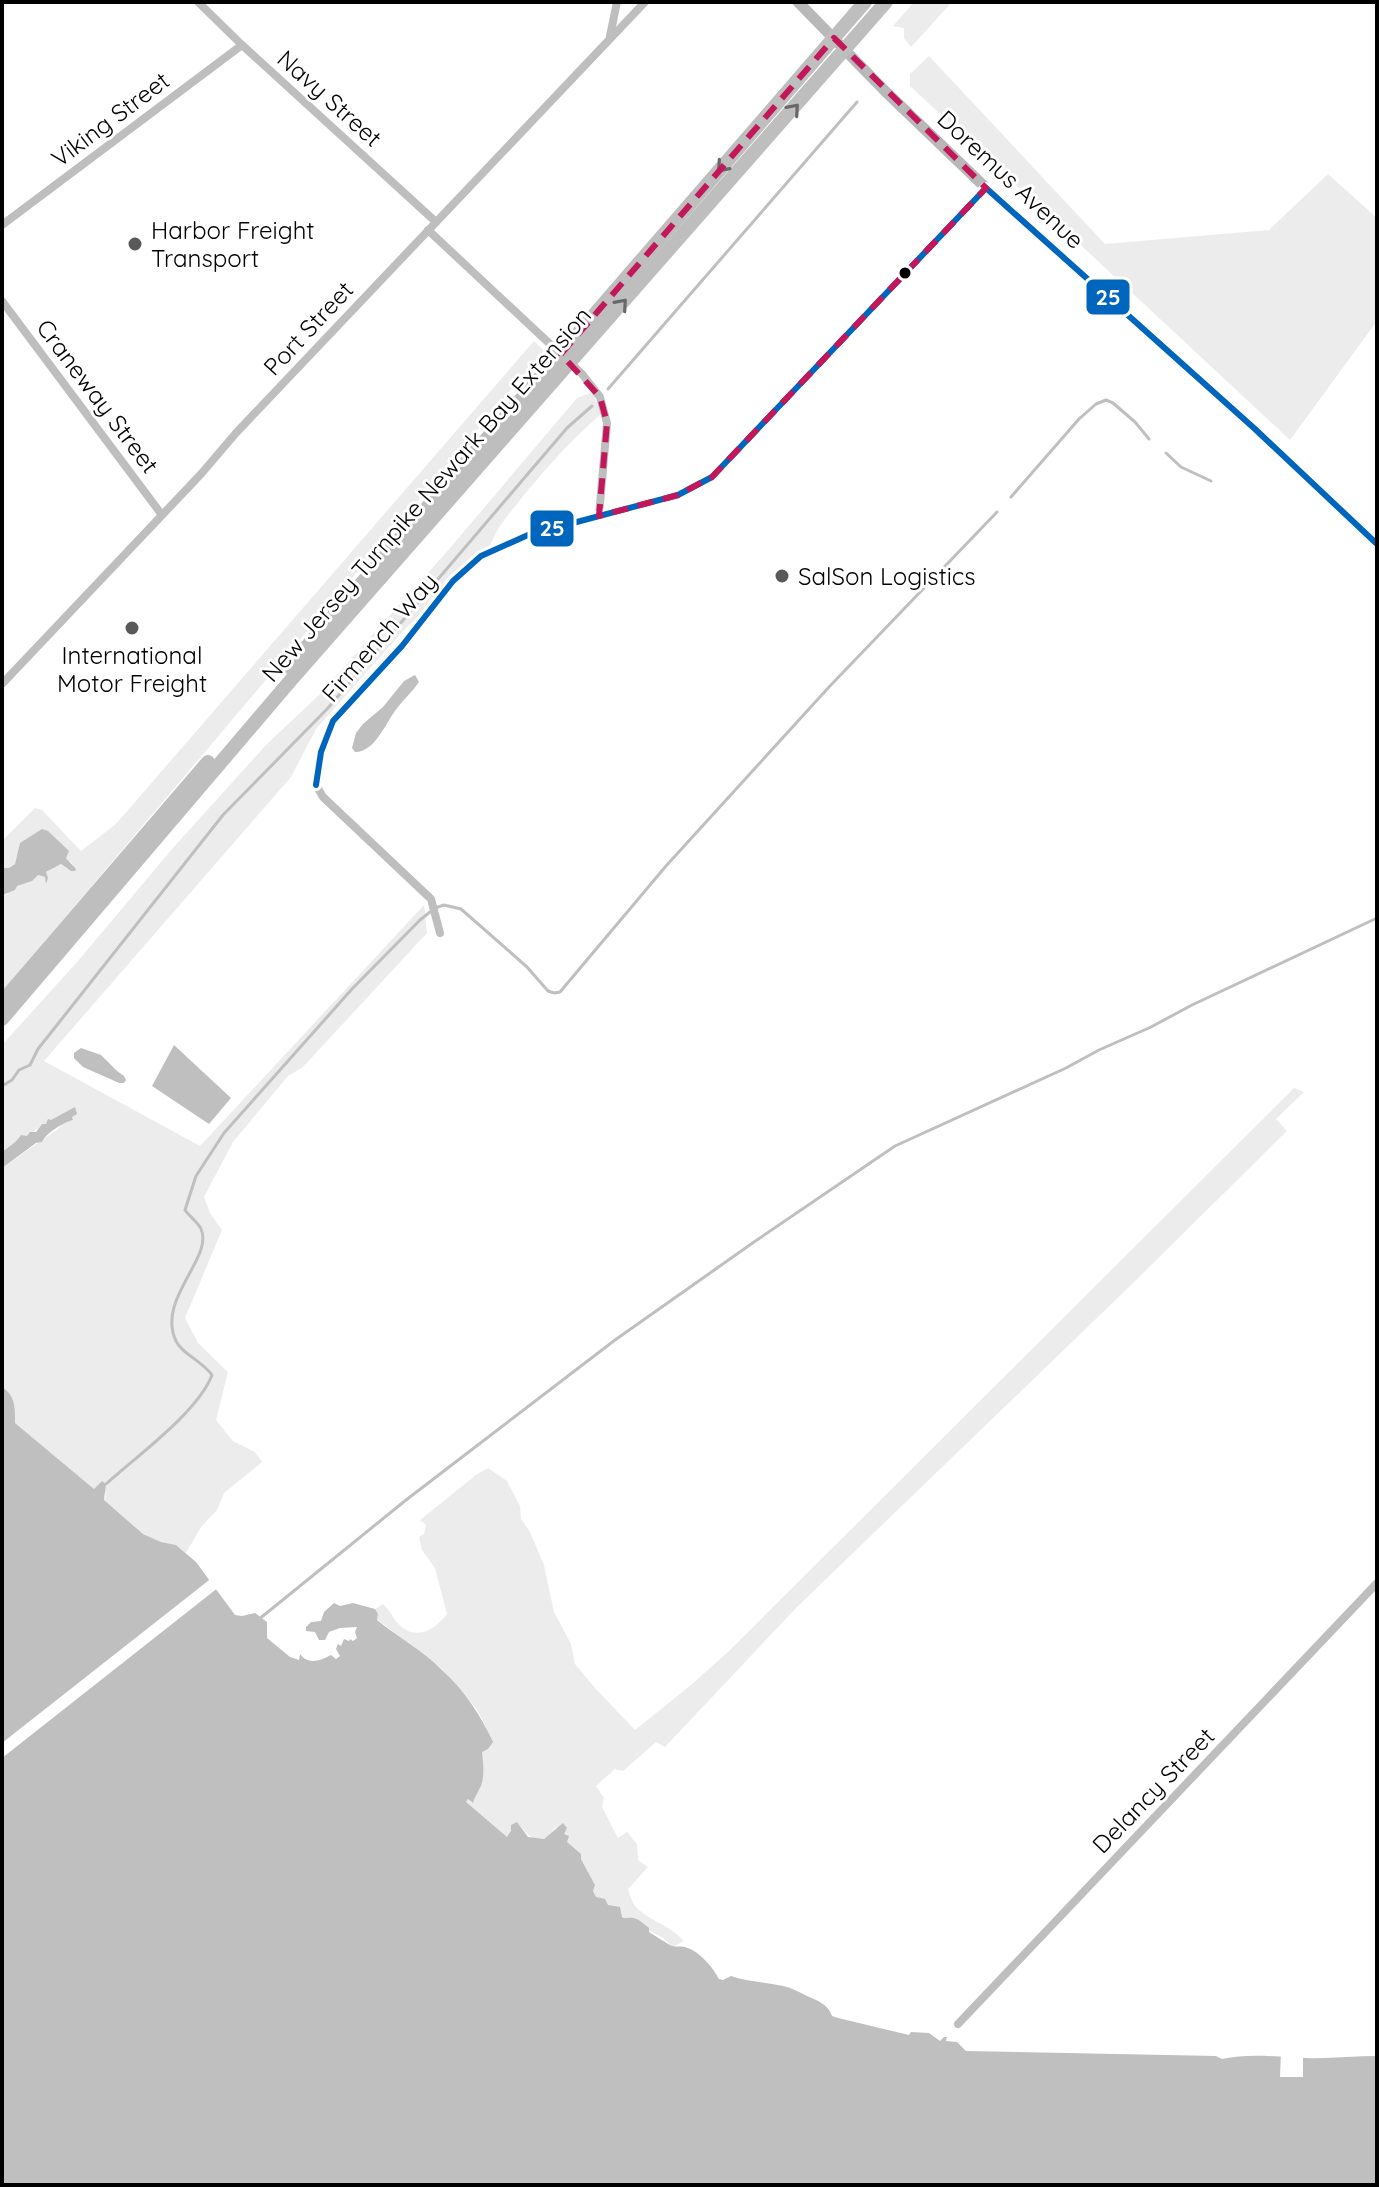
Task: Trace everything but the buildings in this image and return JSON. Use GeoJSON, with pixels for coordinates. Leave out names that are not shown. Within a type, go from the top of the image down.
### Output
{"type":"FeatureCollection","features":[{"type":"Feature","properties":{"kind":"highway","name":"New Jersey Turnpike Newark Bay Extension"},"geometry":{"type":"LineString","coordinates":[[2,1002],[865,2]]}},
{"type":"Feature","properties":{"kind":"highway","name":"New Jersey Turnpike Newark Bay Extension"},"geometry":{"type":"LineString","coordinates":[[2,1019],[301,668],[886,2]]}},
{"type":"Feature","properties":{"kind":"main road","name":"Doremus Avenue"},"geometry":{"type":"LineString","coordinates":[[798,2],[986,188],[1255,429],[1377,544]]}},
{"type":"Feature","properties":{"kind":"street","name":"Navy Street"},"geometry":{"type":"LineString","coordinates":[[198,2],[436,222]]}},
{"type":"Feature","properties":{"kind":"street"},"geometry":{"type":"LineString","coordinates":[[609,39],[617,2]]}},
{"type":"Feature","properties":{"kind":"street","name":"Port Street"},"geometry":{"type":"LineString","coordinates":[[2,684],[645,2]]}},
{"type":"Feature","properties":{"kind":"street","name":"Viking Street"},"geometry":{"type":"LineString","coordinates":[[2,225],[242,45]]}},
{"type":"Feature","properties":{"kind":"street","name":"Firmench Way"},"geometry":{"type":"LineString","coordinates":[[440,933],[431,899],[323,797],[316,785],[321,752],[333,721],[402,646],[453,581],[481,556],[528,535],[678,495],[712,477],[986,188]]}},
{"type":"Feature","properties":{"kind":"street"},"geometry":{"type":"LineString","coordinates":[[428,230],[582,374],[600,397],[607,423],[599,516]]}},
{"type":"Feature","properties":{"kind":"street","name":"Craneway Street"},"geometry":{"type":"LineString","coordinates":[[2,301],[162,515]]}},
{"type":"Feature","properties":{"kind":"street","name":"Delancy Street"},"geometry":{"type":"LineString","coordinates":[[958,2024],[1377,1583]]}},
{"type":"Feature","properties":{"kind":"highlighted area"},"geometry":{"type":"Polygon","coordinates":[[[834,38],[986,188],[712,477],[678,495],[599,516],[607,423],[600,397],[561,354],[834,38]]]}},
{"type":"Feature","properties":{"kind":"shaded area"},"geometry":{"type":"Polygon","coordinates":[[[914,2],[952,2],[911,47],[904,38],[904,28],[893,26],[914,2]]]}},
{"type":"Feature","properties":{"kind":"shaded area"},"geometry":{"type":"Polygon","coordinates":[[[929,56],[1105,244],[1269,230],[1328,174],[1377,218],[1377,321],[1290,440],[910,86],[910,74],[929,56]]]}},
{"type":"Feature","properties":{"kind":"shaded area"},"geometry":{"type":"Polygon","coordinates":[[[534,341],[544,351],[2,992],[2,898],[38,875],[45,877],[45,873],[61,864],[67,869],[73,864],[66,855],[26,839],[21,843],[15,864],[2,868],[2,841],[35,808],[42,810],[81,851],[116,824],[534,341]]]}},
{"type":"Feature","properties":{"kind":"shaded area"},"geometry":{"type":"Polygon","coordinates":[[[593,392],[601,414],[524,495],[500,526],[490,547],[403,631],[316,729],[291,777],[44,1061],[200,1146],[424,905],[427,933],[303,1067],[288,1076],[233,1142],[204,1197],[222,1230],[185,1318],[198,1343],[228,1372],[216,1420],[233,1441],[255,1452],[262,1462],[224,1493],[217,1510],[201,1527],[186,1553],[176,1545],[143,1534],[104,1500],[105,1490],[94,1489],[15,1423],[12,1398],[2,1387],[2,1168],[58,1129],[69,1112],[42,1124],[2,1152],[2,1045],[172,849],[266,745],[320,694],[450,548],[577,398],[593,392]]]}},
{"type":"Feature","properties":{"kind":"shaded area"},"geometry":{"type":"Polygon","coordinates":[[[415,675],[419,682],[375,741],[362,751],[355,752],[352,748],[356,733],[363,724],[383,707],[404,681],[415,675]]]}},
{"type":"Feature","properties":{"kind":"shaded area"},"geometry":{"type":"Polygon","coordinates":[[[42,829],[69,851],[66,858],[75,871],[61,864],[46,872],[46,884],[45,877],[38,875],[2,898],[2,868],[15,864],[20,843],[42,829]]]}},
{"type":"Feature","properties":{"kind":"shaded area"},"geometry":{"type":"Polygon","coordinates":[[[174,1045],[231,1098],[209,1124],[152,1086],[174,1045]]]}},
{"type":"Feature","properties":{"kind":"shaded area"},"geometry":{"type":"Polygon","coordinates":[[[81,1048],[101,1055],[124,1076],[124,1083],[83,1067],[74,1058],[74,1053],[81,1048]]]}},
{"type":"Feature","properties":{"kind":"shaded area"},"geometry":{"type":"Polygon","coordinates":[[[1294,1088],[1304,1092],[1276,1119],[1287,1131],[797,1607],[665,1747],[656,1742],[623,1771],[615,1769],[596,1786],[604,1798],[602,1807],[618,1838],[627,1832],[637,1844],[638,1860],[648,1867],[628,1889],[633,1903],[641,1912],[684,1941],[673,1947],[596,1897],[593,1891],[595,1885],[581,1859],[556,1827],[540,1840],[531,1837],[517,1822],[508,1838],[465,1802],[468,1799],[472,1803],[480,1789],[486,1727],[476,1708],[442,1669],[377,1619],[375,1609],[383,1604],[402,1627],[416,1633],[436,1626],[447,1614],[435,1568],[422,1550],[419,1537],[424,1534],[426,1525],[420,1520],[488,1468],[507,1481],[520,1506],[521,1519],[544,1565],[554,1612],[571,1644],[575,1664],[635,1730],[728,1652],[1294,1088]]]}},
{"type":"Feature","properties":{"kind":"shaded area"},"geometry":{"type":"Polygon","coordinates":[[[75,1107],[77,1114],[72,1117],[73,1120],[56,1128],[42,1142],[36,1143],[2,1168],[2,1152],[21,1135],[36,1132],[48,1119],[75,1107]]]}},
{"type":"Feature","properties":{"kind":"shaded area"},"geometry":{"type":"Polygon","coordinates":[[[2,1387],[12,1398],[15,1423],[94,1489],[102,1481],[106,1484],[104,1500],[143,1534],[176,1545],[196,1562],[235,1615],[255,1613],[267,1622],[267,1638],[290,1657],[299,1660],[300,1654],[314,1661],[331,1655],[336,1659],[340,1656],[336,1649],[338,1644],[341,1646],[344,1639],[353,1641],[357,1638],[357,1627],[329,1632],[325,1640],[319,1640],[315,1632],[306,1631],[311,1622],[321,1621],[324,1612],[334,1603],[340,1606],[353,1603],[375,1609],[377,1620],[427,1657],[457,1686],[477,1712],[493,1742],[482,1752],[481,1786],[473,1803],[468,1799],[466,1802],[507,1837],[511,1825],[517,1822],[528,1837],[544,1839],[563,1823],[567,1828],[564,1834],[569,1836],[567,1842],[581,1854],[595,1885],[593,1891],[596,1897],[605,1899],[608,1905],[620,1907],[622,1917],[638,1920],[649,1928],[649,1932],[670,1945],[695,1952],[709,1964],[719,1979],[731,1976],[786,1987],[822,2003],[832,2016],[909,2035],[911,2032],[929,2033],[940,2041],[947,2037],[946,2041],[957,2042],[966,2051],[1216,2056],[1222,2059],[1377,2056],[1377,2185],[2,2185],[2,1387]]]}},
{"type":"Feature","properties":{"kind":"pier"},"geometry":{"type":"Polygon","coordinates":[[[213,1577],[219,1587],[2,1758],[2,1743],[213,1577]]]}},
{"type":"Feature","properties":{"kind":"pier"},"geometry":{"type":"Polygon","coordinates":[[[1281,2052],[1303,2053],[1303,2077],[1280,2077],[1281,2052]]]}},
{"type":"Feature","properties":{"kind":"waterway"},"geometry":{"type":"LineString","coordinates":[[608,389],[857,102]]}},
{"type":"Feature","properties":{"kind":"waterway"},"geometry":{"type":"LineString","coordinates":[[1011,497],[1079,419],[1096,404],[1106,400],[1113,403],[1149,439]]}},
{"type":"Feature","properties":{"kind":"waterway"},"geometry":{"type":"LineString","coordinates":[[2,1086],[12,1080],[19,1070],[30,1065],[38,1049],[223,815],[328,708],[567,428],[592,406]]}},
{"type":"Feature","properties":{"kind":"waterway"},"geometry":{"type":"LineString","coordinates":[[1166,453],[1181,467],[1211,481]]}},
{"type":"Feature","properties":{"kind":"waterway"},"geometry":{"type":"LineString","coordinates":[[106,1484],[194,1404],[212,1375],[179,1345],[172,1325],[173,1310],[203,1240],[200,1226],[185,1210],[196,1176],[224,1133],[352,989],[420,920],[444,905],[461,909],[527,967],[548,991],[560,992],[666,866],[829,687],[997,512]]}},
{"type":"Feature","properties":{"kind":"waterway"},"geometry":{"type":"LineString","coordinates":[[258,1620],[406,1500],[615,1340],[895,1146],[1066,1068],[1377,918]]}},
{"type":"Feature","properties":{"kind":"transit line","name":"25"},"geometry":{"type":"LineString","coordinates":[[316,785],[321,752],[333,721],[402,646],[453,581],[481,556],[528,535],[678,495],[712,477],[986,188],[1255,429],[1377,544]]}},
{"type":"Feature","properties":{"kind":"place","name":"Harbor Freight Transport"},"geometry":{"type":"Point","coordinates":[135,244]}},
{"type":"Feature","properties":{"kind":"place","name":"SalSon Logistics"},"geometry":{"type":"Point","coordinates":[782,576]}},
{"type":"Feature","properties":{"kind":"place","name":"International Motor Freight"},"geometry":{"type":"Point","coordinates":[132,628]}}]}
